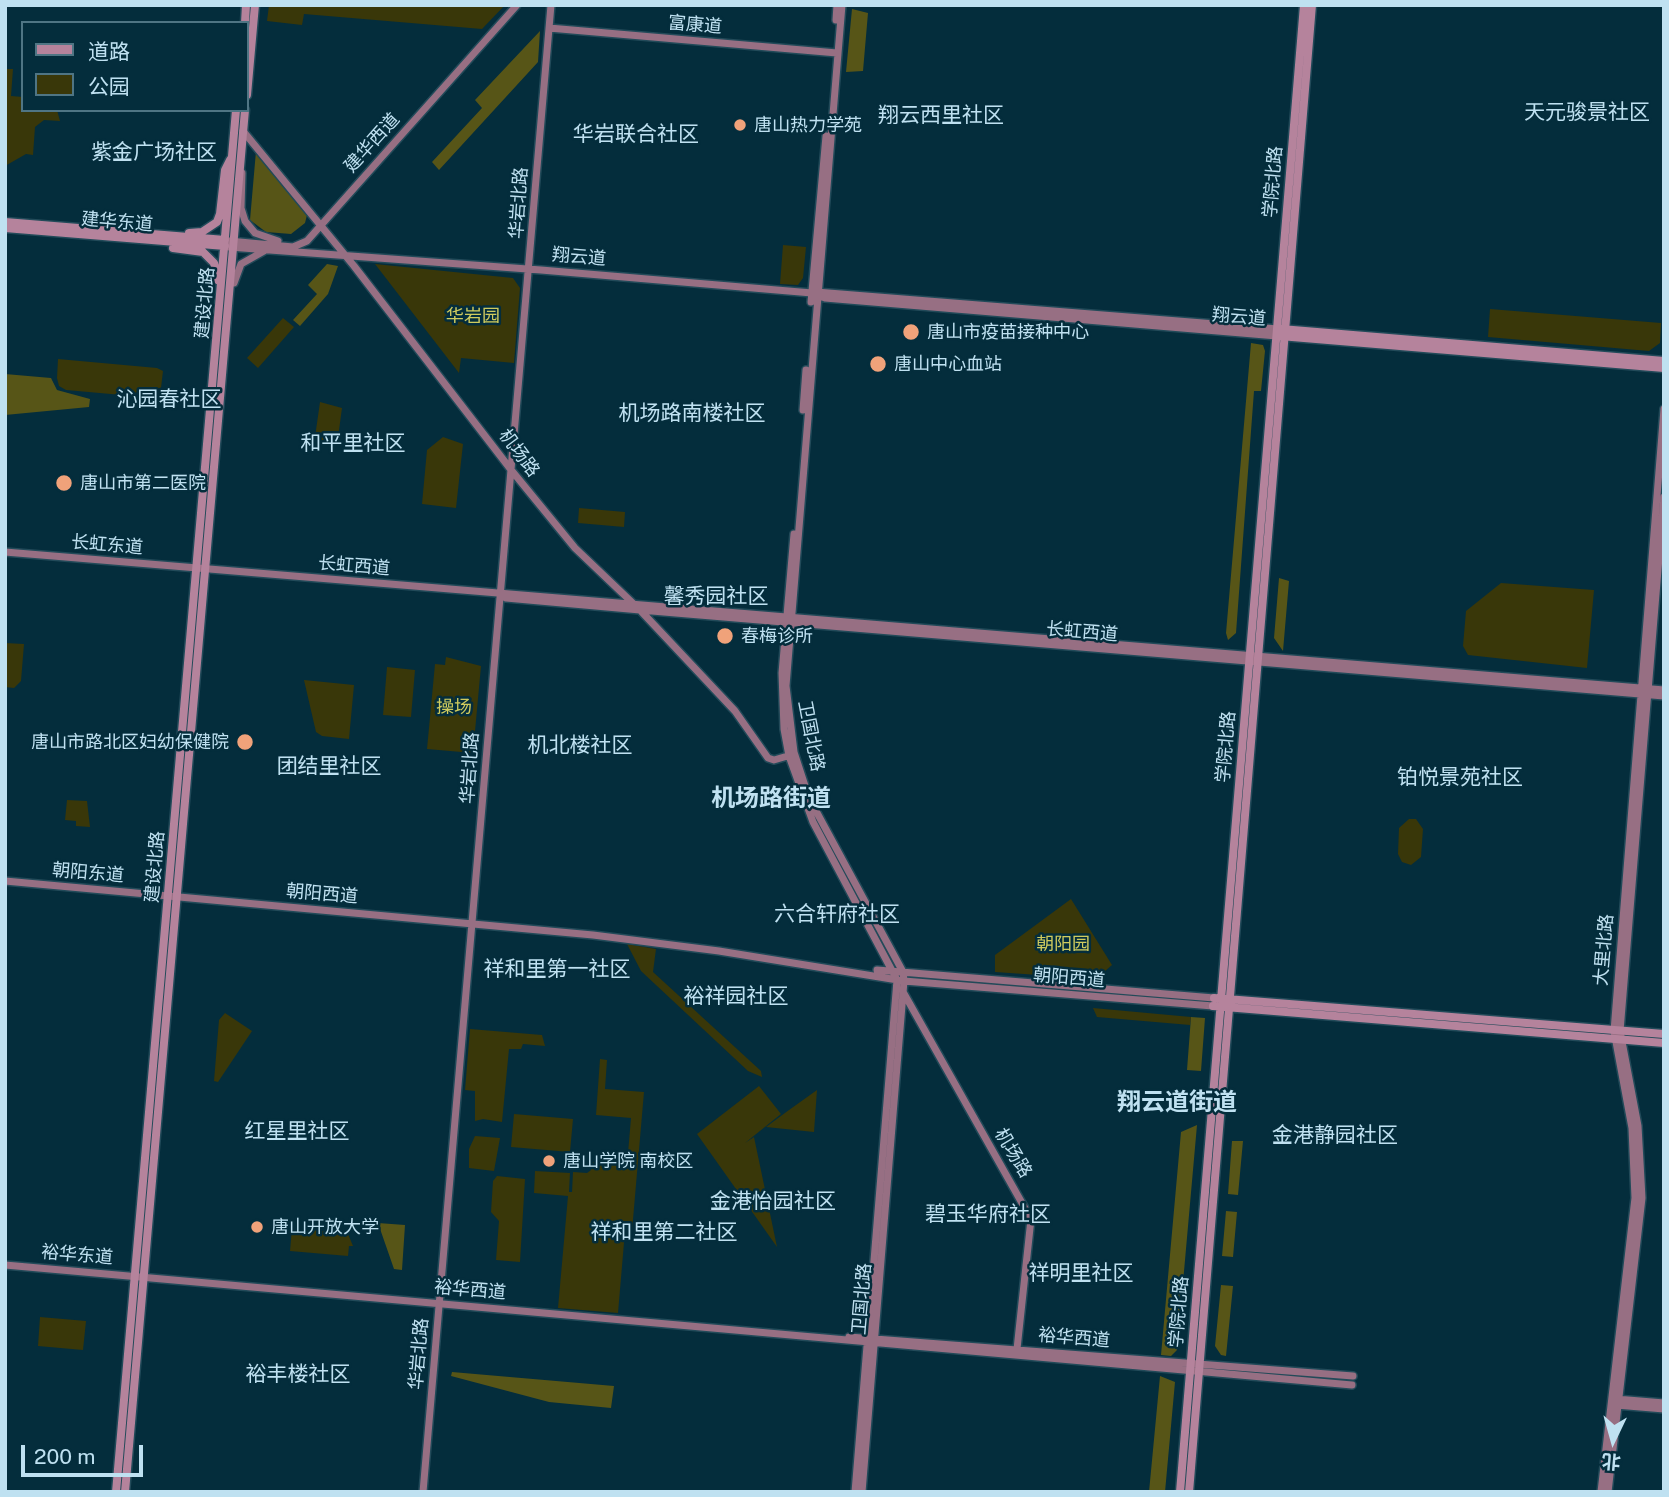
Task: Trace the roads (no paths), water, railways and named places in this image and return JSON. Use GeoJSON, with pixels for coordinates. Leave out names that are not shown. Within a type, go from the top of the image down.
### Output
{"type":"FeatureCollection","features":[{"type":"Feature","properties":{"kind":"main road"},"geometry":{"type":"LineString","coordinates":[[248,84],[255,5]]}},
{"type":"Feature","properties":{"kind":"main road","name":"建华西道"},"geometry":{"type":"LineString","coordinates":[[307,241],[517,5]]}},
{"type":"Feature","properties":{"kind":"main road","name":"建华西道"},"geometry":{"type":"LineString","coordinates":[[319,227],[523,5]]}},
{"type":"Feature","properties":{"kind":"main road","name":"卫国北路"},"geometry":{"type":"LineString","coordinates":[[839,5],[789,619],[786,686],[792,754],[819,820],[900,976],[902,990],[855,1492]]}},
{"type":"Feature","properties":{"kind":"main road","name":"学院北路"},"geometry":{"type":"LineString","coordinates":[[1189,1492],[1195,1368],[1221,1003],[1240,825],[1281,333],[1300,102],[1304,5]]}},
{"type":"Feature","properties":{"kind":"main road","name":"学院北路"},"geometry":{"type":"LineString","coordinates":[[1300,102],[1312,5]]}},
{"type":"Feature","properties":{"kind":"main road","name":"华岩北路"},"geometry":{"type":"LineString","coordinates":[[423,1492],[530,269],[550,8]]}},
{"type":"Feature","properties":{"kind":"main road","name":"富康道"},"geometry":{"type":"LineString","coordinates":[[549,28],[835,53]]}},
{"type":"Feature","properties":{"kind":"main road"},"geometry":{"type":"LineString","coordinates":[[236,112],[236,159],[241,208],[249,228],[272,240],[307,241]]}},
{"type":"Feature","properties":{"kind":"main road"},"geometry":{"type":"LineString","coordinates":[[140,237],[158,231],[196,233],[214,225],[220,214],[225,170],[236,159],[245,112]]}},
{"type":"Feature","properties":{"kind":"main road"},"geometry":{"type":"LineString","coordinates":[[243,131],[319,227]]}},
{"type":"Feature","properties":{"kind":"main road","name":"建设北路"},"geometry":{"type":"LineString","coordinates":[[125,1492],[140,1277],[236,159]]}},
{"type":"Feature","properties":{"kind":"main road","name":"建华东道"},"geometry":{"type":"LineString","coordinates":[[5,222],[140,237]]}},
{"type":"Feature","properties":{"kind":"main road","name":"机场路"},"geometry":{"type":"LineString","coordinates":[[319,227],[329,235],[575,548],[640,610],[735,711],[768,758],[774,760],[792,754]]}},
{"type":"Feature","properties":{"kind":"main road","name":"建华东道"},"geometry":{"type":"LineString","coordinates":[[5,228],[229,244]]}},
{"type":"Feature","properties":{"kind":"main road"},"geometry":{"type":"LineString","coordinates":[[140,237],[163,247],[198,250],[211,259],[218,273],[222,334]]}},
{"type":"Feature","properties":{"kind":"main road"},"geometry":{"type":"LineString","coordinates":[[229,244],[293,247],[307,241]]}},
{"type":"Feature","properties":{"kind":"main road"},"geometry":{"type":"LineString","coordinates":[[229,244],[331,256],[337,247]]}},
{"type":"Feature","properties":{"kind":"main road"},"geometry":{"type":"LineString","coordinates":[[222,334],[238,268],[251,256],[268,250]]}},
{"type":"Feature","properties":{"kind":"main road","name":"翔云道"},"geometry":{"type":"LineString","coordinates":[[331,256],[530,269],[1664,368]]}},
{"type":"Feature","properties":{"kind":"main road","name":"翔云道"},"geometry":{"type":"LineString","coordinates":[[1281,333],[1664,360]]}},
{"type":"Feature","properties":{"kind":"main road","name":"大里北路"},"geometry":{"type":"LineString","coordinates":[[1608,1492],[1635,1186],[1632,1128],[1618,1035],[1664,410]]}},
{"type":"Feature","properties":{"kind":"main road","name":"大里北路"},"geometry":{"type":"LineString","coordinates":[[1644,691],[1664,497]]}},
{"type":"Feature","properties":{"kind":"main road","name":"长虹东道"},"geometry":{"type":"LineString","coordinates":[[5,552],[201,569]]}},
{"type":"Feature","properties":{"kind":"main road","name":"长虹西道"},"geometry":{"type":"LineString","coordinates":[[201,569],[632,603],[1253,659],[1644,691],[1664,690]]}},
{"type":"Feature","properties":{"kind":"main road","name":"长虹西道"},"geometry":{"type":"LineString","coordinates":[[500,594],[507,598],[640,610],[789,619]]}},
{"type":"Feature","properties":{"kind":"main road","name":"长虹西道"},"geometry":{"type":"LineString","coordinates":[[1644,691],[1664,696]]}},
{"type":"Feature","properties":{"kind":"main road","name":"朝阳东道"},"geometry":{"type":"LineString","coordinates":[[5,881],[173,896]]}},
{"type":"Feature","properties":{"kind":"main road","name":"朝阳西道"},"geometry":{"type":"LineString","coordinates":[[173,896],[509,925],[900,976],[1618,1035],[1664,1043]]}},
{"type":"Feature","properties":{"kind":"main road","name":"卫国北路"},"geometry":{"type":"LineString","coordinates":[[862,1492],[871,1340],[900,976]]}},
{"type":"Feature","properties":{"kind":"main road","name":"机场路"},"geometry":{"type":"LineString","coordinates":[[902,990],[1031,1219],[1017,1349]]}},
{"type":"Feature","properties":{"kind":"main road","name":"朝阳西道"},"geometry":{"type":"LineString","coordinates":[[1618,1035],[1664,1034]]}},
{"type":"Feature","properties":{"kind":"main road","name":"裕华东道"},"geometry":{"type":"LineString","coordinates":[[5,1265],[140,1277]]}},
{"type":"Feature","properties":{"kind":"main road","name":"建设北路"},"geometry":{"type":"LineString","coordinates":[[116,1492],[140,1277]]}},
{"type":"Feature","properties":{"kind":"main road","name":"裕华西道"},"geometry":{"type":"LineString","coordinates":[[140,1277],[792,1335],[1017,1349],[1055,1356]]}},
{"type":"Feature","properties":{"kind":"main road","name":"裕华西道"},"geometry":{"type":"LineString","coordinates":[[871,1340],[1195,1368],[1352,1385]]}},
{"type":"Feature","properties":{"kind":"main road","name":"学院北路"},"geometry":{"type":"LineString","coordinates":[[1180,1492],[1195,1368]]}},
{"type":"Feature","properties":{"kind":"main road","name":"裕华西道"},"geometry":{"type":"LineString","coordinates":[[1195,1368],[1353,1376]]}},
{"type":"Feature","properties":{"kind":"main road"},"geometry":{"type":"LineString","coordinates":[[1615,1402],[1664,1404]]}},
{"type":"Feature","properties":{"kind":"main road"},"geometry":{"type":"LineString","coordinates":[[1615,1402],[1664,1409]]}},
{"type":"Feature","properties":{"kind":"main road","name":"大里北路"},"geometry":{"type":"LineString","coordinates":[[1601,1492],[1615,1402]]}},
{"type":"Feature","properties":{"kind":"place","name":"唐山热力学苑"},"geometry":{"type":"Point","coordinates":[740,125]}},
{"type":"Feature","properties":{"kind":"place","name":"唐山市疫苗接种中心"},"geometry":{"type":"Point","coordinates":[911,332]}},
{"type":"Feature","properties":{"kind":"place","name":"唐山中心血站"},"geometry":{"type":"Point","coordinates":[878,364]}},
{"type":"Feature","properties":{"kind":"place","name":"唐山市第二医院"},"geometry":{"type":"Point","coordinates":[64,483]}},
{"type":"Feature","properties":{"kind":"place","name":"春梅诊所"},"geometry":{"type":"Point","coordinates":[725,636]}},
{"type":"Feature","properties":{"kind":"place","name":"唐山市路北区妇幼保健院"},"geometry":{"type":"Point","coordinates":[245,742]}},
{"type":"Feature","properties":{"kind":"place","name":"唐山学院 南校区"},"geometry":{"type":"Point","coordinates":[549,1161]}},
{"type":"Feature","properties":{"kind":"place","name":"唐山开放大学"},"geometry":{"type":"Point","coordinates":[257,1227]}},
{"type":"Feature","properties":{"kind":"district","name":"天元骏景社区"},"geometry":{"type":"Point","coordinates":[1587,113]}},
{"type":"Feature","properties":{"kind":"district","name":"翔云西里社区"},"geometry":{"type":"Point","coordinates":[941,116]}},
{"type":"Feature","properties":{"kind":"district","name":"华岩联合社区"},"geometry":{"type":"Point","coordinates":[636,135]}},
{"type":"Feature","properties":{"kind":"district","name":"紫金广场社区"},"geometry":{"type":"Point","coordinates":[154,153]}},
{"type":"Feature","properties":{"kind":"district","name":"沁园春社区"},"geometry":{"type":"Point","coordinates":[169,400]}},
{"type":"Feature","properties":{"kind":"district","name":"机场路南楼社区"},"geometry":{"type":"Point","coordinates":[692,414]}},
{"type":"Feature","properties":{"kind":"district","name":"和平里社区"},"geometry":{"type":"Point","coordinates":[353,444]}},
{"type":"Feature","properties":{"kind":"district","name":"馨秀园社区"},"geometry":{"type":"Point","coordinates":[716,597]}},
{"type":"Feature","properties":{"kind":"district","name":"机北楼社区"},"geometry":{"type":"Point","coordinates":[580,746]}},
{"type":"Feature","properties":{"kind":"district","name":"团结里社区"},"geometry":{"type":"Point","coordinates":[329,767]}},
{"type":"Feature","properties":{"kind":"district","name":"铂悦景苑社区"},"geometry":{"type":"Point","coordinates":[1460,778]}},
{"type":"Feature","properties":{"kind":"district","name":"机场路街道"},"geometry":{"type":"Point","coordinates":[771,799]}},
{"type":"Feature","properties":{"kind":"district","name":"六合轩府社区"},"geometry":{"type":"Point","coordinates":[837,915]}},
{"type":"Feature","properties":{"kind":"district","name":"祥和里第一社区"},"geometry":{"type":"Point","coordinates":[557,970]}},
{"type":"Feature","properties":{"kind":"district","name":"裕祥园社区"},"geometry":{"type":"Point","coordinates":[736,997]}},
{"type":"Feature","properties":{"kind":"district","name":"翔云道街道"},"geometry":{"type":"Point","coordinates":[1177,1103]}},
{"type":"Feature","properties":{"kind":"district","name":"红星里社区"},"geometry":{"type":"Point","coordinates":[297,1132]}},
{"type":"Feature","properties":{"kind":"district","name":"金港静园社区"},"geometry":{"type":"Point","coordinates":[1335,1136]}},
{"type":"Feature","properties":{"kind":"district","name":"金港怡园社区"},"geometry":{"type":"Point","coordinates":[773,1202]}},
{"type":"Feature","properties":{"kind":"district","name":"碧玉华府社区"},"geometry":{"type":"Point","coordinates":[988,1215]}},
{"type":"Feature","properties":{"kind":"district","name":"祥和里第二社区"},"geometry":{"type":"Point","coordinates":[664,1233]}},
{"type":"Feature","properties":{"kind":"district","name":"祥明里社区"},"geometry":{"type":"Point","coordinates":[1081,1274]}},
{"type":"Feature","properties":{"kind":"district","name":"裕丰楼社区"},"geometry":{"type":"Point","coordinates":[298,1375]}},
{"type":"Feature","properties":{"kind":"park label","name":"华岩园"},"geometry":{"type":"Point","coordinates":[473,316]}},
{"type":"Feature","properties":{"kind":"park label","name":"操场"},"geometry":{"type":"Point","coordinates":[454,707]}},
{"type":"Feature","properties":{"kind":"park label","name":"朝阳园"},"geometry":{"type":"Point","coordinates":[1063,944]}}]}
